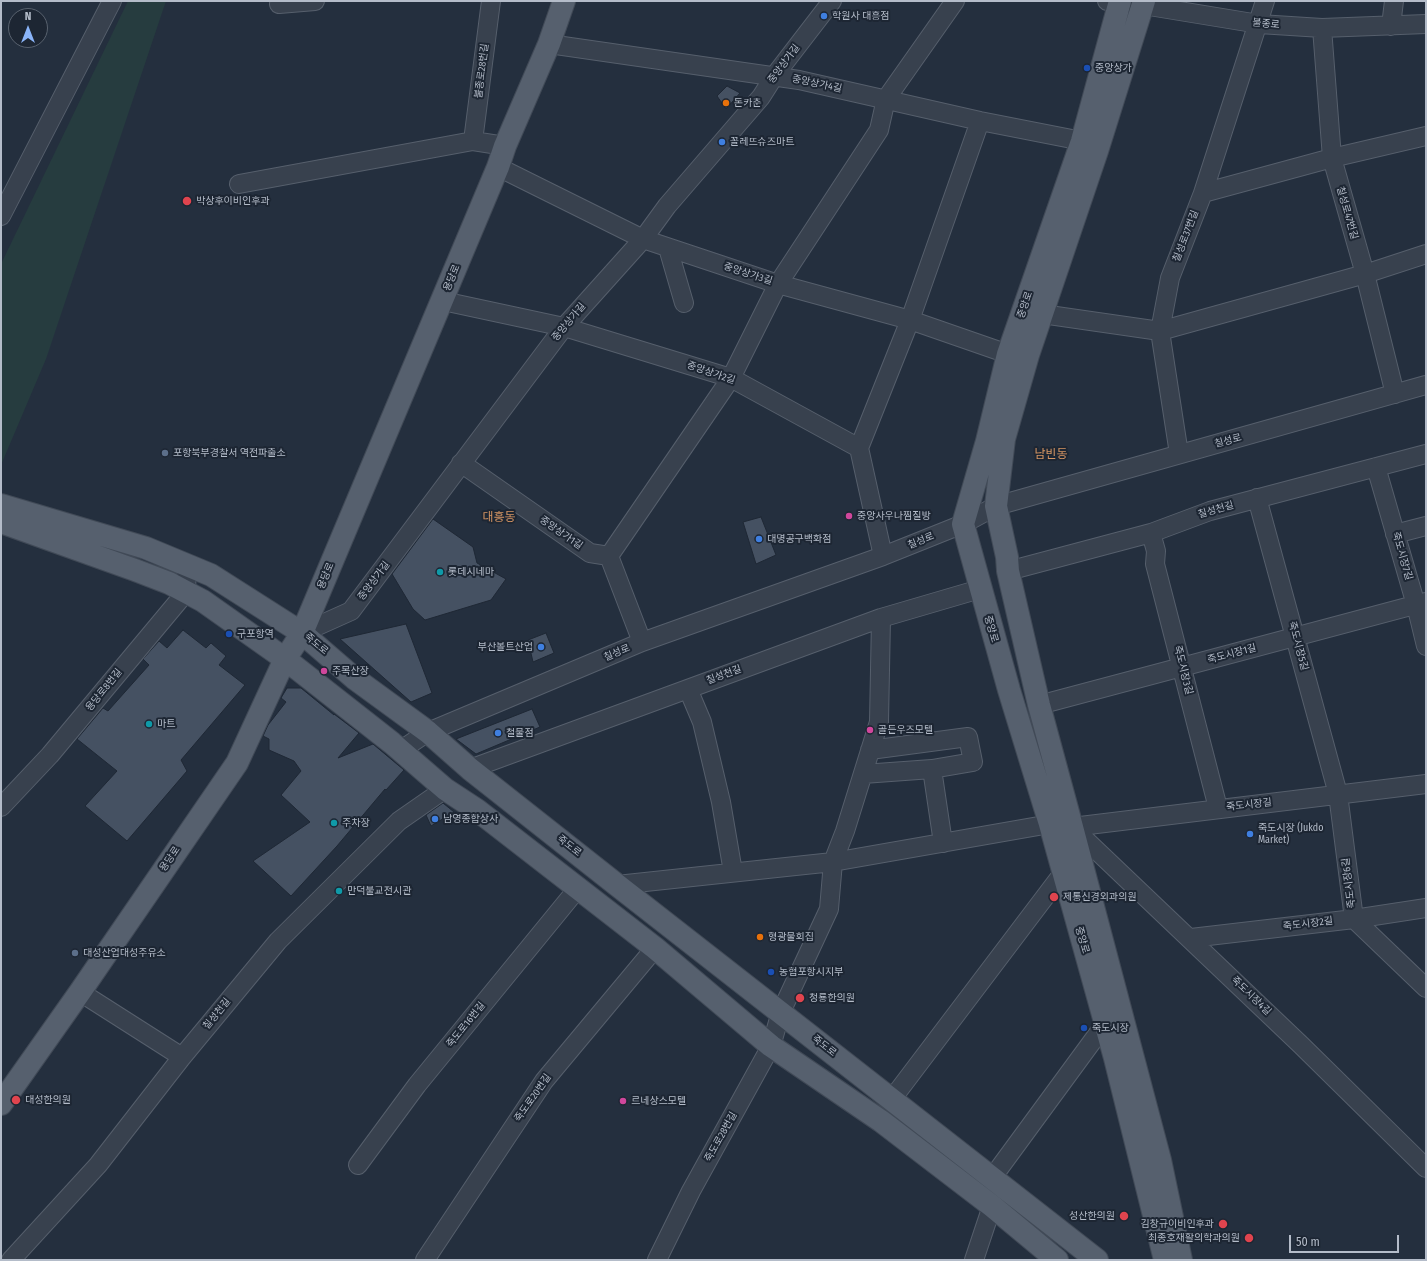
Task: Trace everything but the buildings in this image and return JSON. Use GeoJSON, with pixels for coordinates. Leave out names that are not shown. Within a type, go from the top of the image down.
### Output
{"type":"FeatureCollection","features":[{"type":"Feature","properties":{"kind":"main road","name":"용당로"},"geometry":{"type":"LineString","coordinates":[[1,1104],[80,992],[237,763],[285,659],[302,633],[443,301],[498,167],[505,146],[549,44],[564,1]]}},
{"type":"Feature","properties":{"kind":"main road","name":"중앙로"},"geometry":{"type":"LineString","coordinates":[[1115,2],[1082,141],[1008,354],[987,441],[962,524],[1009,690],[1050,824],[1105,1024],[1177,1260]]}},
{"type":"Feature","properties":{"kind":"main road","name":"중앙로"},"geometry":{"type":"LineString","coordinates":[[1143,3],[1097,151],[1028,355],[1004,438],[996,506],[1007,557],[1008,571],[1039,705],[1160,1160],[1177,1260]]}},
{"type":"Feature","properties":{"kind":"main road","name":"죽도로"},"geometry":{"type":"LineString","coordinates":[[1,505],[146,548],[211,575],[302,633],[354,678],[428,732],[470,769],[1097,1260]]}},
{"type":"Feature","properties":{"kind":"main road"},"geometry":{"type":"LineString","coordinates":[[1,522],[169,583],[203,601],[285,659],[401,750],[445,789],[477,810],[655,948],[771,1046],[881,1121],[992,1206],[1057,1260]]}},
{"type":"Feature","properties":{"kind":"street"},"geometry":{"type":"LineString","coordinates":[[1,216],[112,1]]}},
{"type":"Feature","properties":{"kind":"street"},"geometry":{"type":"LineString","coordinates":[[280,2],[315,1]]}},
{"type":"Feature","properties":{"kind":"street","name":"불종로28번길"},"geometry":{"type":"LineString","coordinates":[[473,141],[491,1]]}},
{"type":"Feature","properties":{"kind":"street","name":"중앙상가길"},"geometry":{"type":"LineString","coordinates":[[302,633],[351,611],[564,327],[643,239],[667,206],[761,97],[775,75],[832,1]]}},
{"type":"Feature","properties":{"kind":"street"},"geometry":{"type":"LineString","coordinates":[[642,642],[609,556],[731,378],[778,284],[879,130],[886,99],[955,1]]}},
{"type":"Feature","properties":{"kind":"street","name":"칠성로37번길"},"geometry":{"type":"LineString","coordinates":[[1179,454],[1160,331],[1170,278],[1203,193],[1265,1]]}},
{"type":"Feature","properties":{"kind":"street"},"geometry":{"type":"LineString","coordinates":[[1391,26],[1394,1]]}},
{"type":"Feature","properties":{"kind":"street","name":"불종로"},"geometry":{"type":"LineString","coordinates":[[1115,2],[1143,3],[1258,24],[1322,28],[1426,24]]}},
{"type":"Feature","properties":{"kind":"street","name":"칠성로47번길"},"geometry":{"type":"LineString","coordinates":[[1322,28],[1332,158],[1365,274],[1395,394]]}},
{"type":"Feature","properties":{"kind":"street","name":"중앙상가4길"},"geometry":{"type":"LineString","coordinates":[[549,44],[775,75],[980,121],[1082,141]]}},
{"type":"Feature","properties":{"kind":"street"},"geometry":{"type":"LineString","coordinates":[[883,556],[859,448],[910,320],[980,121]]}},
{"type":"Feature","properties":{"kind":"street"},"geometry":{"type":"LineString","coordinates":[[1203,193],[1332,158],[1426,136]]}},
{"type":"Feature","properties":{"kind":"street"},"geometry":{"type":"LineString","coordinates":[[239,184],[473,141],[505,146]]}},
{"type":"Feature","properties":{"kind":"street","name":"중앙상가3길"},"geometry":{"type":"LineString","coordinates":[[498,167],[643,239],[778,284],[910,320],[1008,354]]}},
{"type":"Feature","properties":{"kind":"street"},"geometry":{"type":"LineString","coordinates":[[668,248],[684,303]]}},
{"type":"Feature","properties":{"kind":"street"},"geometry":{"type":"LineString","coordinates":[[1042,314],[1160,331],[1365,274],[1426,254]]}},
{"type":"Feature","properties":{"kind":"street","name":"중앙상가2길"},"geometry":{"type":"LineString","coordinates":[[443,301],[564,327],[731,378],[859,448]]}},
{"type":"Feature","properties":{"kind":"street","name":"칠성로"},"geometry":{"type":"LineString","coordinates":[[401,750],[428,732],[642,642],[883,556],[962,524],[996,506],[1426,385]]}},
{"type":"Feature","properties":{"kind":"street","name":"칠성천길"},"geometry":{"type":"LineString","coordinates":[[1008,571],[1151,533],[1210,511],[1426,454]]}},
{"type":"Feature","properties":{"kind":"street","name":"중앙상가1길"},"geometry":{"type":"LineString","coordinates":[[461,463],[590,553],[609,556]]}},
{"type":"Feature","properties":{"kind":"street","name":"죽도시장7길"},"geometry":{"type":"LineString","coordinates":[[1376,467],[1395,534],[1421,604],[1426,646]]}},
{"type":"Feature","properties":{"kind":"street","name":"죽도시장5길"},"geometry":{"type":"LineString","coordinates":[[1257,498],[1338,794]]}},
{"type":"Feature","properties":{"kind":"street"},"geometry":{"type":"LineString","coordinates":[[1395,534],[1426,526]]}},
{"type":"Feature","properties":{"kind":"street","name":"죽도시장3길"},"geometry":{"type":"LineString","coordinates":[[1151,533],[1156,550],[1155,564],[1218,808]]}},
{"type":"Feature","properties":{"kind":"street"},"geometry":{"type":"LineString","coordinates":[[186,592],[187,565]]}},
{"type":"Feature","properties":{"kind":"street","name":"칠성천길"},"geometry":{"type":"LineString","coordinates":[[470,769],[881,618],[980,590]]}},
{"type":"Feature","properties":{"kind":"street","name":"용당로8번길"},"geometry":{"type":"LineString","coordinates":[[1,807],[50,755],[186,592]]}},
{"type":"Feature","properties":{"kind":"street","name":"죽도시장1길"},"geometry":{"type":"LineString","coordinates":[[1039,705],[1421,604]]}},
{"type":"Feature","properties":{"kind":"street","name":"죽도로28번길"},"geometry":{"type":"LineString","coordinates":[[657,1260],[691,1191],[771,1046],[781,1012],[829,909],[833,862],[846,831],[879,722],[881,618]]}},
{"type":"Feature","properties":{"kind":"street"},"geometry":{"type":"LineString","coordinates":[[688,689],[704,730],[721,802],[733,872]]}},
{"type":"Feature","properties":{"kind":"street"},"geometry":{"type":"LineString","coordinates":[[863,774],[932,769],[973,762],[968,736],[870,750]]}},
{"type":"Feature","properties":{"kind":"street"},"geometry":{"type":"LineString","coordinates":[[932,769],[943,843]]}},
{"type":"Feature","properties":{"kind":"street","name":"죽도시장길"},"geometry":{"type":"LineString","coordinates":[[1072,827],[1218,808],[1426,784]]}},
{"type":"Feature","properties":{"kind":"street","name":"칠성천길"},"geometry":{"type":"LineString","coordinates":[[11,1260],[98,1165],[182,1057],[278,941],[398,821],[445,789]]}},
{"type":"Feature","properties":{"kind":"street","name":"죽도시장6길"},"geometry":{"type":"LineString","coordinates":[[1338,794],[1354,919],[1426,988]]}},
{"type":"Feature","properties":{"kind":"street"},"geometry":{"type":"LineString","coordinates":[[618,885],[833,862],[1050,824]]}},
{"type":"Feature","properties":{"kind":"street","name":"죽도시장4길"},"geometry":{"type":"LineString","coordinates":[[1072,827],[1301,1044],[1426,1168]]}},
{"type":"Feature","properties":{"kind":"street"},"geometry":{"type":"LineString","coordinates":[[892,1099],[1063,873]]}},
{"type":"Feature","properties":{"kind":"street","name":"죽도로16번길"},"geometry":{"type":"LineString","coordinates":[[358,1165],[417,1085],[578,888]]}},
{"type":"Feature","properties":{"kind":"street","name":"죽도시장2길"},"geometry":{"type":"LineString","coordinates":[[1190,938],[1354,919],[1426,908]]}},
{"type":"Feature","properties":{"kind":"street","name":"죽도로20번길"},"geometry":{"type":"LineString","coordinates":[[425,1260],[544,1080],[655,948]]}},
{"type":"Feature","properties":{"kind":"street"},"geometry":{"type":"LineString","coordinates":[[80,992],[182,1057]]}},
{"type":"Feature","properties":{"kind":"street"},"geometry":{"type":"LineString","coordinates":[[992,1178],[1105,1024]]}},
{"type":"Feature","properties":{"kind":"street"},"geometry":{"type":"LineString","coordinates":[[974,1260],[992,1206]]}},
{"type":"Feature","properties":{"kind":"green space"},"geometry":{"type":"Polygon","coordinates":[[[128,1],[166,1],[46,359],[1,465],[1,264],[128,1]]]}},
{"type":"Feature","properties":{"kind":"place","name":"학원사 대흥점"},"geometry":{"type":"Point","coordinates":[824,16]}},
{"type":"Feature","properties":{"kind":"place","name":"중앙상가"},"geometry":{"type":"Point","coordinates":[1087,68]}},
{"type":"Feature","properties":{"kind":"place","name":"돈카춘"},"geometry":{"type":"Point","coordinates":[726,103]}},
{"type":"Feature","properties":{"kind":"place","name":"꼴레뜨슈즈마트"},"geometry":{"type":"Point","coordinates":[722,142]}},
{"type":"Feature","properties":{"kind":"place","name":"박상후이비인후과"},"geometry":{"type":"Point","coordinates":[187,201]}},
{"type":"Feature","properties":{"kind":"place","name":"포항북부경찰서 역전파출소"},"geometry":{"type":"Point","coordinates":[165,453]}},
{"type":"Feature","properties":{"kind":"place","name":"중앙사우나찜질방"},"geometry":{"type":"Point","coordinates":[849,516]}},
{"type":"Feature","properties":{"kind":"place","name":"대명공구백화점"},"geometry":{"type":"Point","coordinates":[759,539]}},
{"type":"Feature","properties":{"kind":"place","name":"롯데시네마"},"geometry":{"type":"Point","coordinates":[440,572]}},
{"type":"Feature","properties":{"kind":"place","name":"구포항역"},"geometry":{"type":"Point","coordinates":[229,634]}},
{"type":"Feature","properties":{"kind":"place","name":"부산볼트산업"},"geometry":{"type":"Point","coordinates":[541,647]}},
{"type":"Feature","properties":{"kind":"place","name":"주목산장"},"geometry":{"type":"Point","coordinates":[324,671]}},
{"type":"Feature","properties":{"kind":"place","name":"마트"},"geometry":{"type":"Point","coordinates":[149,724]}},
{"type":"Feature","properties":{"kind":"place","name":"골든우즈모텔"},"geometry":{"type":"Point","coordinates":[870,730]}},
{"type":"Feature","properties":{"kind":"place","name":"철물점"},"geometry":{"type":"Point","coordinates":[498,733]}},
{"type":"Feature","properties":{"kind":"place","name":"남영종합상사"},"geometry":{"type":"Point","coordinates":[435,819]}},
{"type":"Feature","properties":{"kind":"place","name":"주차장"},"geometry":{"type":"Point","coordinates":[334,823]}},
{"type":"Feature","properties":{"kind":"place","name":"죽도시장 (Jukdo Market)"},"geometry":{"type":"Point","coordinates":[1250,834]}},
{"type":"Feature","properties":{"kind":"place","name":"만덕불교전시관"},"geometry":{"type":"Point","coordinates":[339,891]}},
{"type":"Feature","properties":{"kind":"place","name":"제통신경외과의원"},"geometry":{"type":"Point","coordinates":[1054,897]}},
{"type":"Feature","properties":{"kind":"place","name":"형광물회집"},"geometry":{"type":"Point","coordinates":[760,937]}},
{"type":"Feature","properties":{"kind":"place","name":"대성산업대성주유소"},"geometry":{"type":"Point","coordinates":[75,953]}},
{"type":"Feature","properties":{"kind":"place","name":"농협포항시지부"},"geometry":{"type":"Point","coordinates":[771,972]}},
{"type":"Feature","properties":{"kind":"place","name":"청룡한의원"},"geometry":{"type":"Point","coordinates":[800,998]}},
{"type":"Feature","properties":{"kind":"place","name":"죽도시장"},"geometry":{"type":"Point","coordinates":[1084,1028]}},
{"type":"Feature","properties":{"kind":"place","name":"대성한의원"},"geometry":{"type":"Point","coordinates":[16,1100]}},
{"type":"Feature","properties":{"kind":"place","name":"르네상스모텔"},"geometry":{"type":"Point","coordinates":[623,1101]}},
{"type":"Feature","properties":{"kind":"place","name":"성산한의원"},"geometry":{"type":"Point","coordinates":[1124,1216]}},
{"type":"Feature","properties":{"kind":"place","name":"김창규이비인후과"},"geometry":{"type":"Point","coordinates":[1223,1224]}},
{"type":"Feature","properties":{"kind":"place","name":"최종호재활의학과의원"},"geometry":{"type":"Point","coordinates":[1249,1238]}},
{"type":"Feature","properties":{"kind":"district","name":"남빈동"},"geometry":{"type":"Point","coordinates":[1051,455]}},
{"type":"Feature","properties":{"kind":"district","name":"대흥동"},"geometry":{"type":"Point","coordinates":[499,518]}}]}
